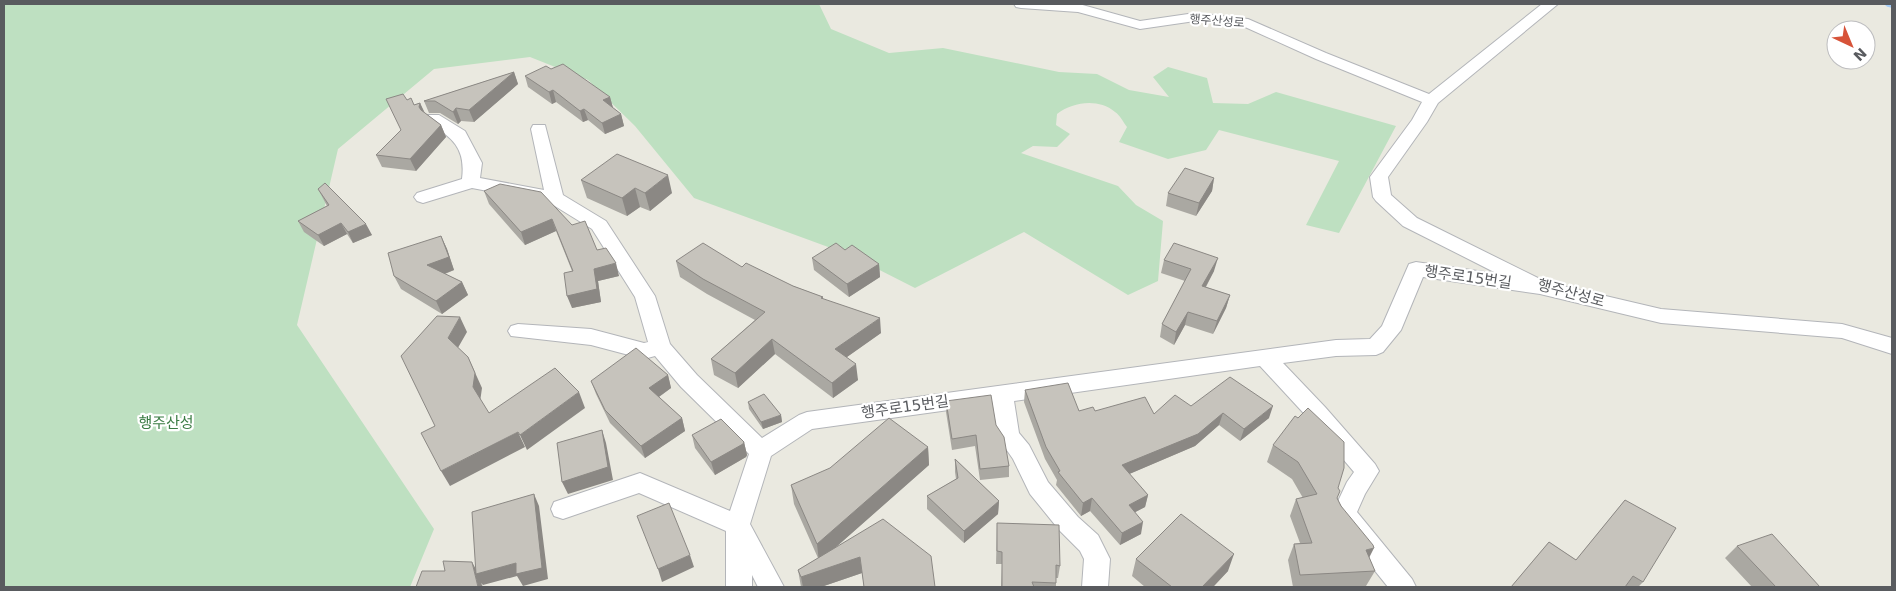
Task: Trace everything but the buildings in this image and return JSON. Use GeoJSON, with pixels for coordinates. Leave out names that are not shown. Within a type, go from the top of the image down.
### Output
{"type":"FeatureCollection","features":[{"type":"Feature","properties":{"kind":"street","name":"행주산성로"},"geometry":{"type":"LineString","coordinates":[[1022,4],[1079,8],[1140,25],[1195,17],[1248,23],[1321,56],[1431,100]]}},
{"type":"Feature","properties":{"kind":"street","name":"행주산성로"},"geometry":{"type":"LineString","coordinates":[[1551,4],[1431,100],[1419,122],[1380,177],[1382,197],[1410,222],[1540,287],[1661,316],[1842,331],[1892,346]]}},
{"type":"Feature","properties":{"kind":"street"},"geometry":{"type":"LineString","coordinates":[[433,118],[459,135],[473,163],[471,182]]}},
{"type":"Feature","properties":{"kind":"street"},"geometry":{"type":"LineString","coordinates":[[539,129],[555,198]]}},
{"type":"Feature","properties":{"kind":"street"},"geometry":{"type":"LineString","coordinates":[[424,197],[471,182],[555,198],[599,224],[645,296],[660,347],[727,421],[762,451],[738,525],[738,587]]}},
{"type":"Feature","properties":{"kind":"street","name":"행주로15번길"},"geometry":{"type":"LineString","coordinates":[[762,451],[807,421],[1336,348],[1376,347],[1391,330],[1416,269],[1540,287]]}},
{"type":"Feature","properties":{"kind":"street"},"geometry":{"type":"LineString","coordinates":[[518,332],[590,337],[644,351],[660,347]]}},
{"type":"Feature","properties":{"kind":"street"},"geometry":{"type":"LineString","coordinates":[[1265,358],[1317,413],[1367,471],[1355,489],[1344,514],[1403,587]]}},
{"type":"Feature","properties":{"kind":"street"},"geometry":{"type":"LineString","coordinates":[[1002,394],[1008,436],[1021,452],[1038,487],[1069,524],[1089,543],[1097,559],[1095,587]]}},
{"type":"Feature","properties":{"kind":"street"},"geometry":{"type":"LineString","coordinates":[[563,509],[640,484],[738,525],[771,587]]}},
{"type":"Feature","properties":{"kind":"green space","name":"행주산성"},"geometry":{"type":"Polygon","coordinates":[[[4,4],[819,4],[831,29],[889,53],[943,48],[1059,72],[1097,74],[1129,90],[1169,97],[1153,77],[1168,67],[1207,78],[1213,103],[1248,104],[1276,92],[1396,126],[1339,233],[1306,225],[1339,161],[1219,130],[1206,150],[1168,159],[1119,142],[1127,127],[1118,115],[1108,108],[1093,103],[1078,104],[1057,114],[1056,125],[1070,134],[1057,147],[1033,146],[1021,153],[1118,186],[1136,205],[1163,221],[1158,281],[1128,295],[1024,232],[915,288],[850,255],[694,198],[635,126],[588,80],[530,57],[434,69],[338,149],[297,325],[434,529],[410,587],[4,587],[4,4]]]}},
{"type":"Feature","properties":{"kind":"waterway"},"geometry":{"type":"LineString","coordinates":[[1888,4],[1892,5]]}}]}
